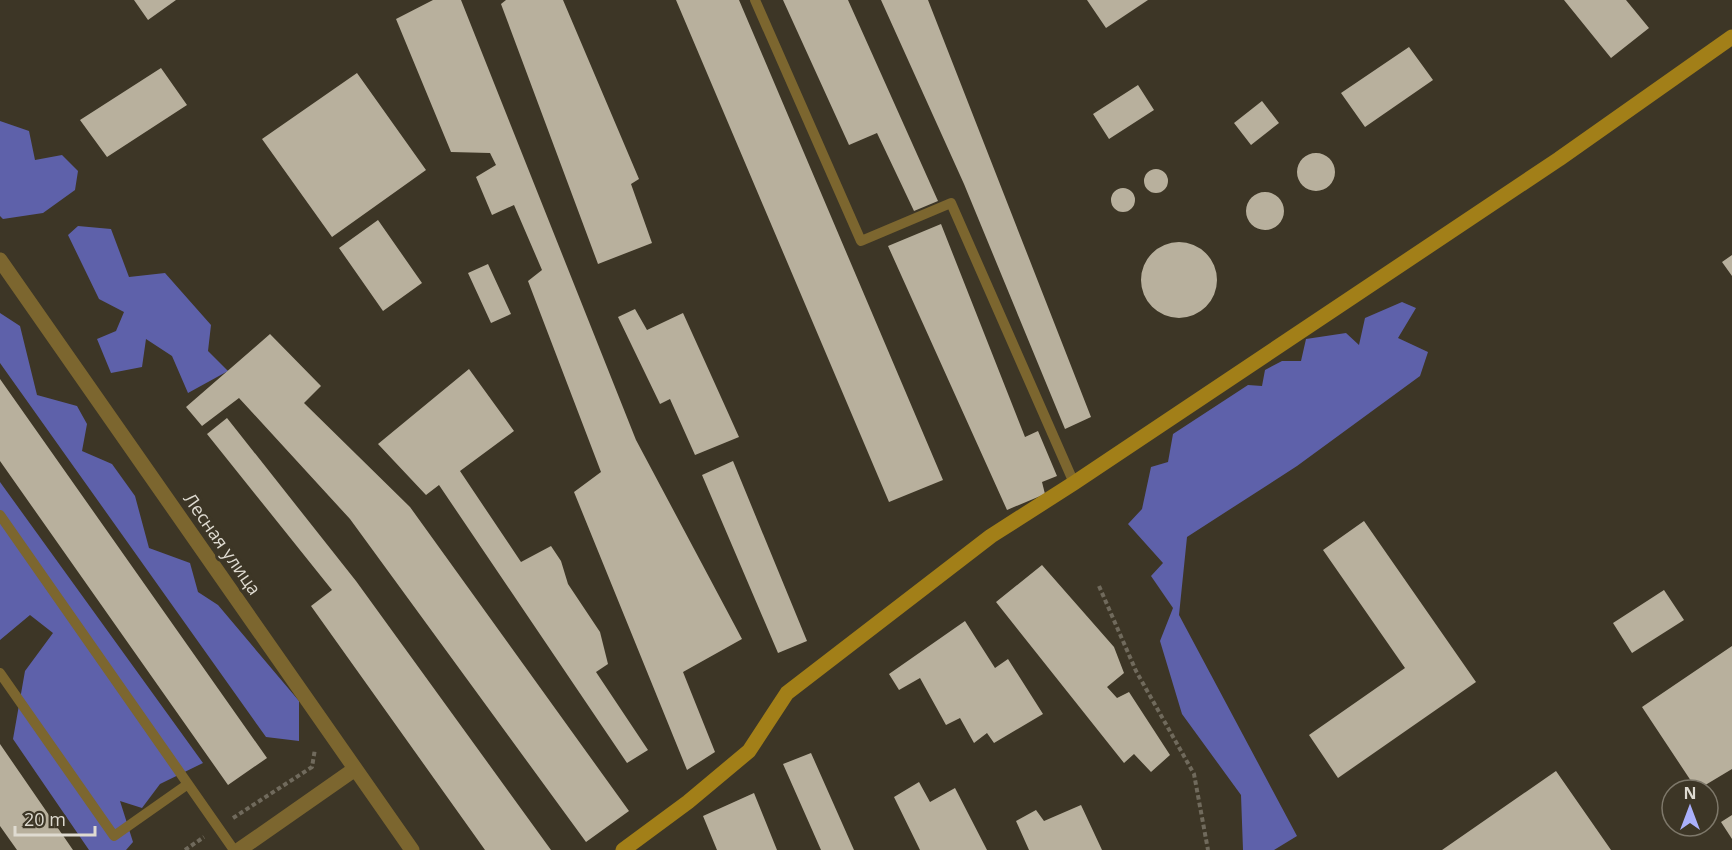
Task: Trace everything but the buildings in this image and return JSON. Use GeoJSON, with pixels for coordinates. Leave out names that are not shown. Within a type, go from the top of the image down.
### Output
{"type":"FeatureCollection","features":[{"type":"Feature","properties":{"kind":"main road"},"geometry":{"type":"LineString","coordinates":[[623,850],[705,789],[749,751],[787,693],[991,536],[1559,159],[1732,37]]}},
{"type":"Feature","properties":{"kind":"street","name":"Лесная улица"},"geometry":{"type":"LineString","coordinates":[[0,260],[412,850]]}},
{"type":"Feature","properties":{"kind":"street"},"geometry":{"type":"LineString","coordinates":[[239,850],[355,769]]}},
{"type":"Feature","properties":{"kind":"lane"},"geometry":{"type":"LineString","coordinates":[[755,0],[861,241],[951,203],[1074,483]]}},
{"type":"Feature","properties":{"kind":"lane"},"geometry":{"type":"LineString","coordinates":[[0,515],[234,850]]}},
{"type":"Feature","properties":{"kind":"lane"},"geometry":{"type":"LineString","coordinates":[[0,673],[114,836],[188,784]]}},
{"type":"Feature","properties":{"kind":"path"},"geometry":{"type":"LineString","coordinates":[[1099,586],[1136,671],[1194,774],[1208,850]]}},
{"type":"Feature","properties":{"kind":"path"},"geometry":{"type":"LineString","coordinates":[[218,827],[312,767],[315,750],[309,740]]}},
{"type":"Feature","properties":{"kind":"shaded area"},"geometry":{"type":"Polygon","coordinates":[[[0,121],[29,131],[35,160],[62,155],[78,171],[75,190],[43,213],[3,219],[0,216],[0,121]]]}},
{"type":"Feature","properties":{"kind":"shaded area"},"geometry":{"type":"Polygon","coordinates":[[[78,226],[111,229],[129,277],[165,273],[211,325],[208,351],[228,371],[188,393],[172,356],[146,339],[142,367],[111,373],[97,339],[116,331],[124,312],[99,299],[68,235],[78,226]]]}},
{"type":"Feature","properties":{"kind":"shaded area"},"geometry":{"type":"Polygon","coordinates":[[[1402,302],[1416,308],[1398,338],[1428,352],[1420,376],[1297,466],[1187,537],[1179,615],[1297,836],[1274,850],[1243,850],[1241,795],[1182,714],[1160,641],[1173,608],[1151,576],[1163,563],[1128,524],[1142,509],[1151,467],[1168,462],[1173,434],[1248,385],[1262,386],[1265,370],[1282,361],[1301,361],[1306,339],[1346,333],[1359,345],[1365,318],[1402,302]]]}},
{"type":"Feature","properties":{"kind":"shaded area"},"geometry":{"type":"Polygon","coordinates":[[[0,313],[20,326],[37,395],[77,406],[87,424],[82,451],[112,464],[135,496],[149,548],[190,563],[198,592],[218,605],[299,701],[299,741],[266,737],[0,363],[0,313]]]}},
{"type":"Feature","properties":{"kind":"shaded area"},"geometry":{"type":"Polygon","coordinates":[[[0,482],[203,763],[160,784],[142,808],[120,801],[133,842],[126,850],[89,850],[13,739],[25,671],[53,633],[30,615],[0,640],[0,482]]]}}]}
